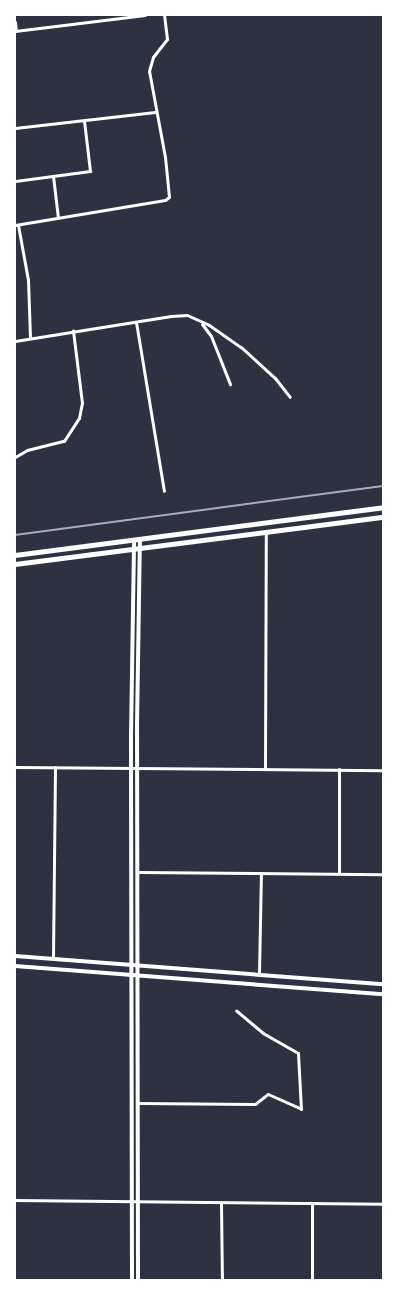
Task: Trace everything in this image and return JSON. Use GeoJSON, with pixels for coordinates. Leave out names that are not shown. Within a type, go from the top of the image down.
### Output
{"type":"FeatureCollection","features":[{"type":"Feature","properties":{"kind":"main road"},"geometry":{"type":"LineString","coordinates":[[15,555],[383,507]]}},
{"type":"Feature","properties":{"kind":"main road"},"geometry":{"type":"LineString","coordinates":[[15,564],[383,516]]}},
{"type":"Feature","properties":{"kind":"street"},"geometry":{"type":"LineString","coordinates":[[15,22],[16,31],[146,15]]}},
{"type":"Feature","properties":{"kind":"street"},"geometry":{"type":"LineString","coordinates":[[30,338],[28,280],[16,225],[165,200],[169,197],[165,157],[155,112],[150,63],[167,39],[164,15]]}},
{"type":"Feature","properties":{"kind":"street"},"geometry":{"type":"LineString","coordinates":[[15,128],[155,112]]}},
{"type":"Feature","properties":{"kind":"street"},"geometry":{"type":"LineString","coordinates":[[15,181],[90,171],[84,121]]}},
{"type":"Feature","properties":{"kind":"street"},"geometry":{"type":"LineString","coordinates":[[53,176],[58,218]]}},
{"type":"Feature","properties":{"kind":"street"},"geometry":{"type":"LineString","coordinates":[[15,341],[187,315],[241,347],[275,378],[290,397]]}},
{"type":"Feature","properties":{"kind":"street"},"geometry":{"type":"LineString","coordinates":[[200,321],[211,336],[230,384]]}},
{"type":"Feature","properties":{"kind":"street"},"geometry":{"type":"LineString","coordinates":[[136,322],[164,491]]}},
{"type":"Feature","properties":{"kind":"street"},"geometry":{"type":"LineString","coordinates":[[15,458],[27,450],[64,441],[79,418],[82,403],[73,331]]}},
{"type":"Feature","properties":{"kind":"street"},"geometry":{"type":"LineString","coordinates":[[265,768],[266,532]]}},
{"type":"Feature","properties":{"kind":"street"},"geometry":{"type":"LineString","coordinates":[[138,1280],[137,767],[140,539]]}},
{"type":"Feature","properties":{"kind":"street"},"geometry":{"type":"LineString","coordinates":[[132,1280],[130,767],[134,540]]}},
{"type":"Feature","properties":{"kind":"street"},"geometry":{"type":"LineString","coordinates":[[15,767],[383,770]]}},
{"type":"Feature","properties":{"kind":"street"},"geometry":{"type":"LineString","coordinates":[[53,958],[55,767]]}},
{"type":"Feature","properties":{"kind":"street"},"geometry":{"type":"LineString","coordinates":[[339,769],[339,873]]}},
{"type":"Feature","properties":{"kind":"street"},"geometry":{"type":"LineString","coordinates":[[138,872],[383,874]]}},
{"type":"Feature","properties":{"kind":"street"},"geometry":{"type":"LineString","coordinates":[[259,974],[261,873]]}},
{"type":"Feature","properties":{"kind":"street"},"geometry":{"type":"LineString","coordinates":[[15,956],[383,984]]}},
{"type":"Feature","properties":{"kind":"street"},"geometry":{"type":"LineString","coordinates":[[15,966],[383,994]]}},
{"type":"Feature","properties":{"kind":"street"},"geometry":{"type":"LineString","coordinates":[[137,1103],[255,1104],[268,1094],[301,1109],[298,1053],[263,1032],[236,1010]]}},
{"type":"Feature","properties":{"kind":"street"},"geometry":{"type":"LineString","coordinates":[[15,1200],[383,1204]]}},
{"type":"Feature","properties":{"kind":"street"},"geometry":{"type":"LineString","coordinates":[[221,1202],[222,1280]]}},
{"type":"Feature","properties":{"kind":"street"},"geometry":{"type":"LineString","coordinates":[[312,1203],[312,1280]]}},
{"type":"Feature","properties":{"kind":"railway"},"geometry":{"type":"LineString","coordinates":[[15,535],[383,486]]}}]}
